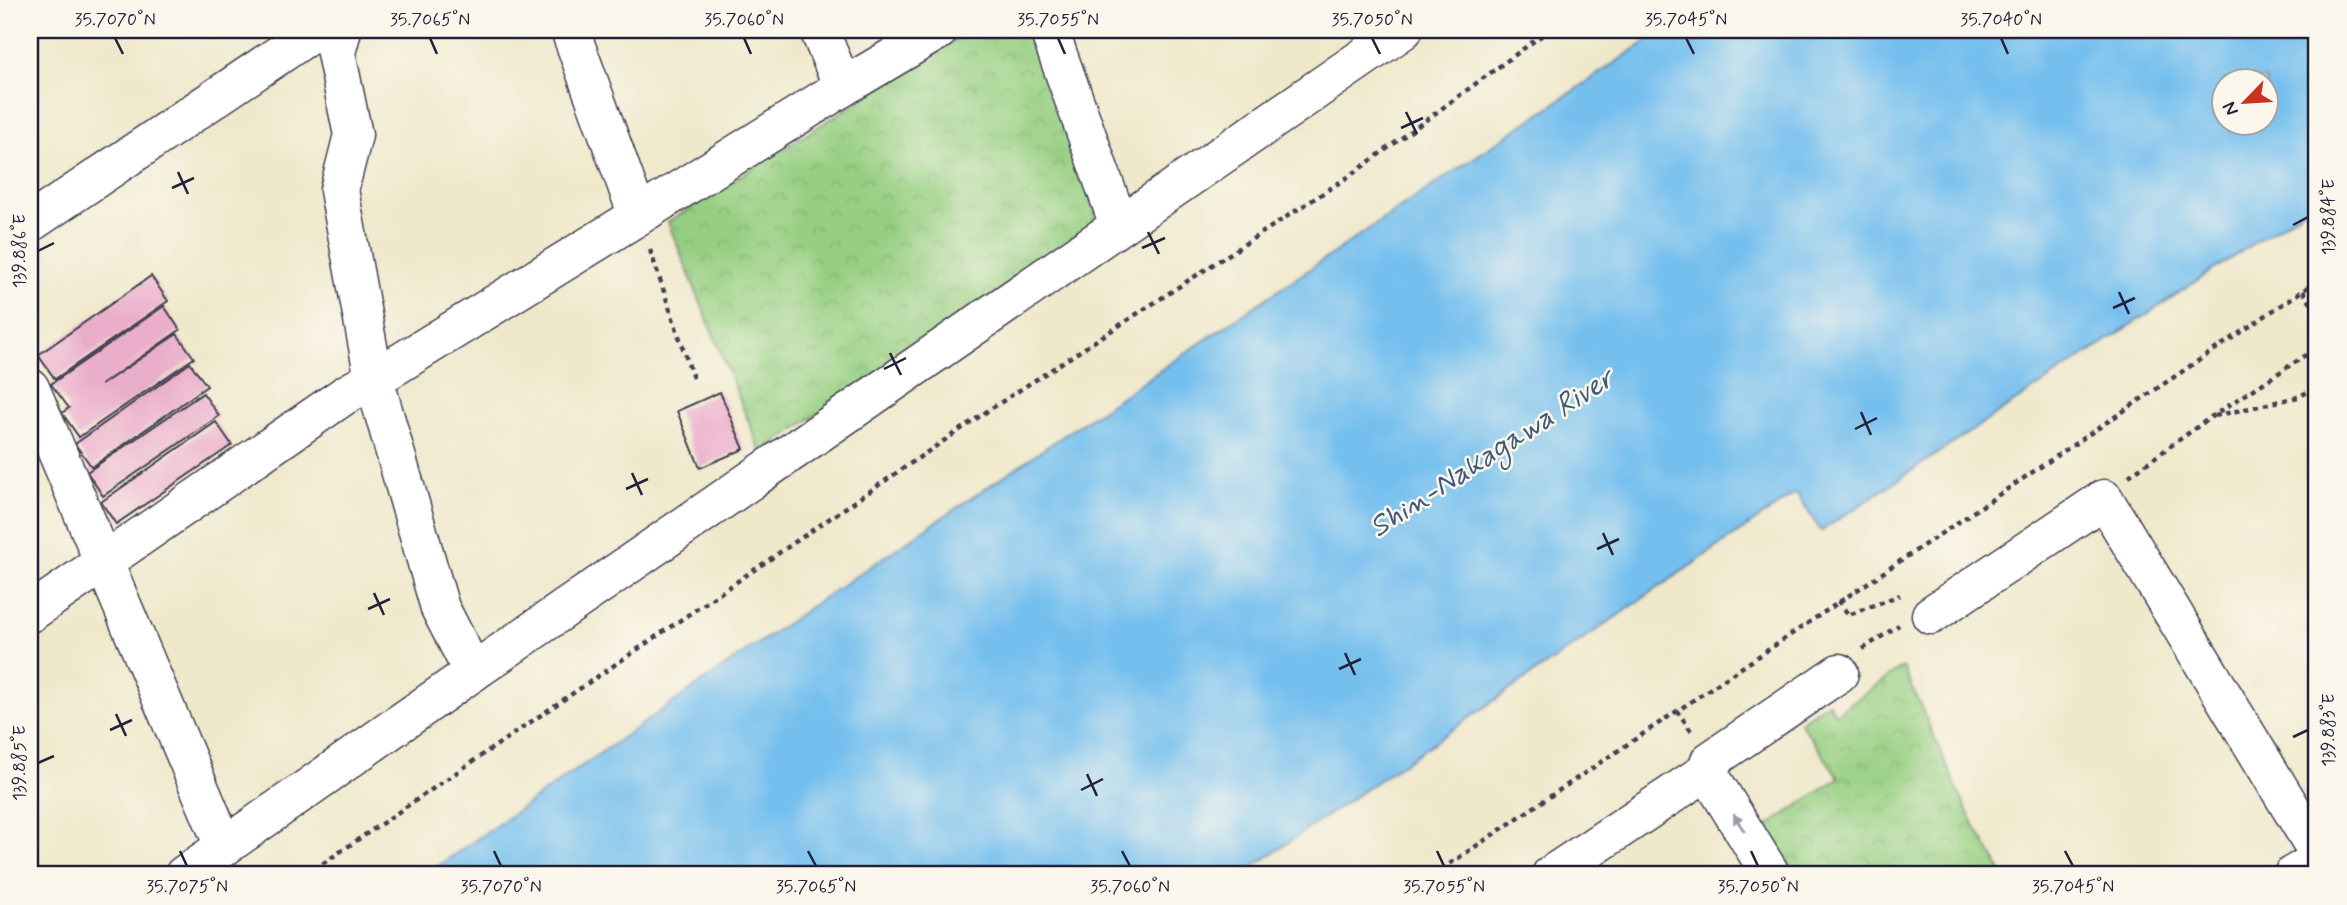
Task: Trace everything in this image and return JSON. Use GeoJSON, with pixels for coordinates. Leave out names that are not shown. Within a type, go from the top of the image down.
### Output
{"type":"FeatureCollection","features":[{"type":"Feature","properties":{"kind":"street"},"geometry":{"type":"LineString","coordinates":[[30,223],[316,30]]}},
{"type":"Feature","properties":{"kind":"street"},"geometry":{"type":"LineString","coordinates":[[342,30],[337,53],[353,135],[338,190],[374,379],[440,608],[473,672]]}},
{"type":"Feature","properties":{"kind":"street"},"geometry":{"type":"LineString","coordinates":[[570,30],[638,216]]}},
{"type":"Feature","properties":{"kind":"street"},"geometry":{"type":"LineString","coordinates":[[819,30],[843,87]]}},
{"type":"Feature","properties":{"kind":"street"},"geometry":{"type":"LineString","coordinates":[[30,613],[345,394],[374,379],[939,30]]}},
{"type":"Feature","properties":{"kind":"street"},"geometry":{"type":"LineString","coordinates":[[1049,30],[1119,225]]}},
{"type":"Feature","properties":{"kind":"street"},"geometry":{"type":"LineString","coordinates":[[184,875],[473,672],[1403,30]]}},
{"type":"Feature","properties":{"kind":"street"},"geometry":{"type":"LineString","coordinates":[[30,387],[223,846]]}},
{"type":"Feature","properties":{"kind":"street"},"geometry":{"type":"LineString","coordinates":[[1931,615],[2104,499],[2317,851]]}},
{"type":"Feature","properties":{"kind":"street"},"geometry":{"type":"LineString","coordinates":[[1551,875],[1707,771],[1710,761],[1839,673]]}},
{"type":"Feature","properties":{"kind":"street"},"geometry":{"type":"LineString","coordinates":[[1707,771],[1772,875]]}},
{"type":"Feature","properties":{"kind":"street"},"geometry":{"type":"LineString","coordinates":[[2293,875],[2317,861]]}},
{"type":"Feature","properties":{"kind":"path"},"geometry":{"type":"LineString","coordinates":[[308,874],[989,410],[1351,175],[1549,30]]}},
{"type":"Feature","properties":{"kind":"path"},"geometry":{"type":"LineString","coordinates":[[638,216],[694,381]]}},
{"type":"Feature","properties":{"kind":"path"},"geometry":{"type":"LineString","coordinates":[[1433,875],[2317,281]]}},
{"type":"Feature","properties":{"kind":"path"},"geometry":{"type":"LineString","coordinates":[[2302,291],[2317,313]]}},
{"type":"Feature","properties":{"kind":"path"},"geometry":{"type":"LineString","coordinates":[[2211,417],[2298,397],[2317,387]]}},
{"type":"Feature","properties":{"kind":"green space"},"geometry":{"type":"Polygon","coordinates":[[[970,30],[1039,30],[1097,200],[1093,229],[761,452],[668,222],[970,30]]]}},
{"type":"Feature","properties":{"kind":"green space"},"geometry":{"type":"Polygon","coordinates":[[[1903,667],[1967,811],[2003,875],[1795,875],[1766,827],[1839,778],[1800,722],[1828,702],[1835,714],[1903,667]]]}},
{"type":"Feature","properties":{"kind":"water","name":"Shin-Nakagawa River"},"geometry":{"type":"Polygon","coordinates":[[[1663,30],[2317,30],[2317,201],[1821,531],[1796,493],[1241,875],[425,875],[822,599],[1663,30]]]}},
{"type":"Feature","properties":{"kind":"building"},"geometry":{"type":"Polygon","coordinates":[[[151,276],[168,301],[55,379],[38,355],[151,276]]]}},
{"type":"Feature","properties":{"kind":"building"},"geometry":{"type":"Polygon","coordinates":[[[164,306],[180,330],[101,385],[177,334],[194,358],[79,437],[62,413],[69,408],[51,384],[164,306]]]}},
{"type":"Feature","properties":{"kind":"building"},"geometry":{"type":"Polygon","coordinates":[[[190,363],[207,386],[92,467],[75,444],[190,363]]]}},
{"type":"Feature","properties":{"kind":"building"},"geometry":{"type":"Polygon","coordinates":[[[720,392],[744,449],[700,468],[677,411],[720,392]]]}},
{"type":"Feature","properties":{"kind":"building"},"geometry":{"type":"Polygon","coordinates":[[[203,393],[219,416],[103,496],[87,472],[203,393]]]}},
{"type":"Feature","properties":{"kind":"building"},"geometry":{"type":"Polygon","coordinates":[[[216,422],[232,445],[116,524],[101,502],[216,422]]]}}]}
